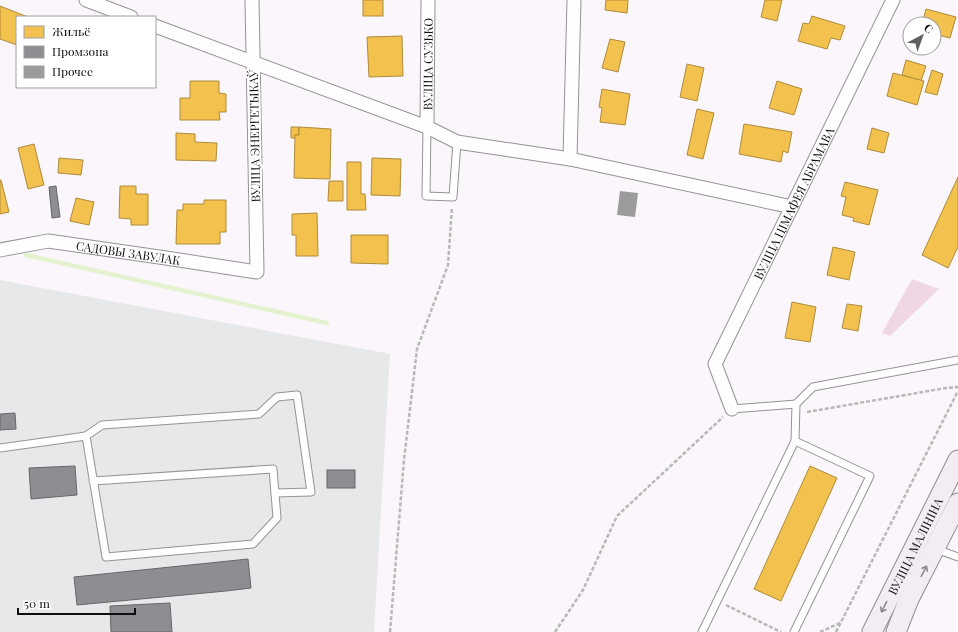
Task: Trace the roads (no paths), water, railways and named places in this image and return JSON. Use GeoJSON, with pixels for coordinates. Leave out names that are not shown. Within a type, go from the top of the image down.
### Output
{"type":"FeatureCollection","features":[{"type":"Feature","properties":{"kind":"main road","name":"ВУЛІЦА МАЛІНІНА"},"geometry":{"type":"LineString","coordinates":[[896,632],[958,460]]}},
{"type":"Feature","properties":{"kind":"main road","name":"ВУЛІЦА МАЛІНІНА"},"geometry":{"type":"LineString","coordinates":[[872,632],[927,544],[958,503]]}},
{"type":"Feature","properties":{"kind":"street"},"geometry":{"type":"LineString","coordinates":[[86,0],[128,16]]}},
{"type":"Feature","properties":{"kind":"street","name":"ВУЛІЦА ЭНЕРГЕТЫКАЎ"},"geometry":{"type":"LineString","coordinates":[[252,0],[257,272]]}},
{"type":"Feature","properties":{"kind":"street","name":"ВУЛІЦА СУЗЬКО"},"geometry":{"type":"LineString","coordinates":[[427,127],[428,0]]}},
{"type":"Feature","properties":{"kind":"street"},"geometry":{"type":"LineString","coordinates":[[570,159],[574,0]]}},
{"type":"Feature","properties":{"kind":"street","name":"ВУЛІЦА ЦІМАФЕЯ АБРАМАВА"},"geometry":{"type":"LineString","coordinates":[[732,409],[715,364],[893,0]]}},
{"type":"Feature","properties":{"kind":"street"},"geometry":{"type":"LineString","coordinates":[[156,26],[427,127],[457,142],[570,159],[792,207]]}},
{"type":"Feature","properties":{"kind":"street","name":"САДОВЫ ЗАВУЛАК"},"geometry":{"type":"LineString","coordinates":[[0,250],[48,241],[257,272]]}},
{"type":"Feature","properties":{"kind":"lane"},"geometry":{"type":"LineString","coordinates":[[427,127],[426,196],[453,197],[457,142]]}},
{"type":"Feature","properties":{"kind":"lane"},"geometry":{"type":"LineString","coordinates":[[732,409],[796,404],[813,387],[958,360]]}},
{"type":"Feature","properties":{"kind":"lane"},"geometry":{"type":"LineString","coordinates":[[0,448],[86,436],[102,425],[259,414],[277,397],[296,395],[311,492],[275,493]]}},
{"type":"Feature","properties":{"kind":"lane"},"geometry":{"type":"LineString","coordinates":[[702,632],[796,441],[796,404]]}},
{"type":"Feature","properties":{"kind":"lane"},"geometry":{"type":"LineString","coordinates":[[86,436],[93,481],[106,557],[254,544],[277,518],[273,469],[93,481]]}},
{"type":"Feature","properties":{"kind":"lane"},"geometry":{"type":"LineString","coordinates":[[794,632],[870,476],[796,441]]}},
{"type":"Feature","properties":{"kind":"lane"},"geometry":{"type":"LineString","coordinates":[[927,544],[958,557]]}},
{"type":"Feature","properties":{"kind":"waterway"},"geometry":{"type":"LineString","coordinates":[[26,255],[327,323]]}}]}
